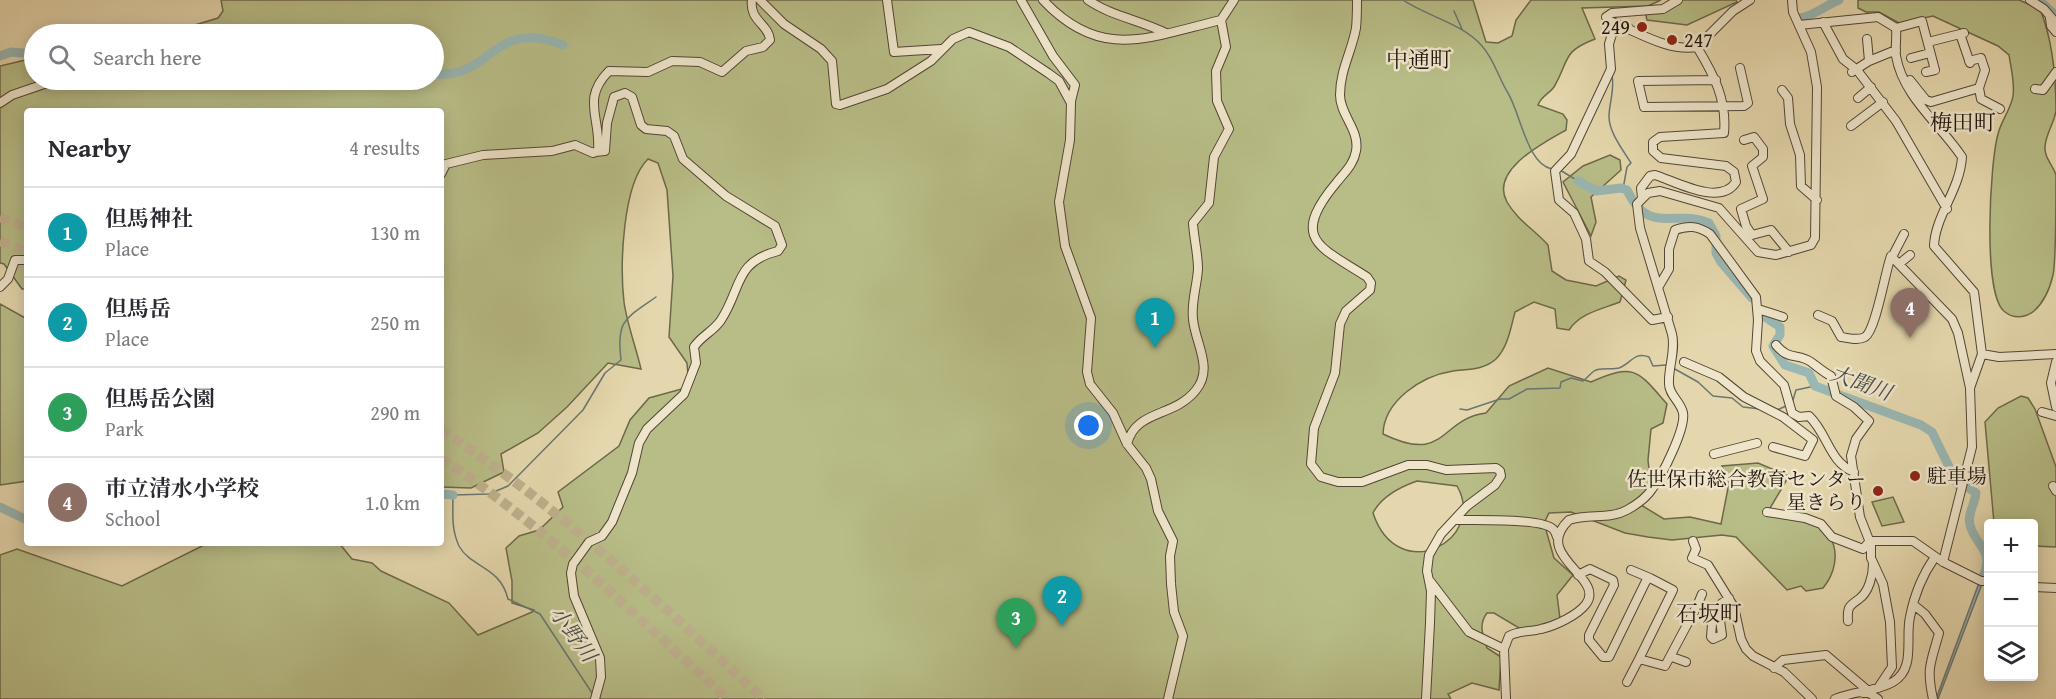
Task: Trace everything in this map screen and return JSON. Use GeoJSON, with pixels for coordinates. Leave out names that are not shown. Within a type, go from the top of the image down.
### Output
{"type":"FeatureCollection","features":[{"type":"Feature","properties":{"kind":"street"},"geometry":{"type":"LineString","coordinates":[[595,152],[598,145],[592,100],[609,70],[648,72],[672,61],[700,62],[722,72],[746,51],[764,47],[770,40],[768,32],[757,21],[751,8],[752,0]]}},
{"type":"Feature","properties":{"kind":"street"},"geometry":{"type":"LineString","coordinates":[[760,0],[784,24],[821,49],[832,61],[836,104],[840,105],[887,89],[931,61],[941,49],[961,33],[969,32],[1009,47],[1059,81],[1071,103]]}},
{"type":"Feature","properties":{"kind":"street"},"geometry":{"type":"LineString","coordinates":[[887,0],[894,52],[941,49]]}},
{"type":"Feature","properties":{"kind":"street"},"geometry":{"type":"LineString","coordinates":[[1021,0],[1048,47],[1075,85],[1071,103],[1070,140],[1059,202],[1060,222],[1075,277],[1091,318],[1087,372],[1090,384],[1113,413],[1127,444],[1151,479],[1158,511],[1173,541],[1170,556],[1171,584],[1174,612],[1183,636],[1168,699]]}},
{"type":"Feature","properties":{"kind":"street"},"geometry":{"type":"LineString","coordinates":[[1043,0],[1066,23],[1093,37],[1141,40],[1221,20]]}},
{"type":"Feature","properties":{"kind":"street"},"geometry":{"type":"LineString","coordinates":[[1088,0],[1107,11],[1150,25],[1166,33]]}},
{"type":"Feature","properties":{"kind":"street"},"geometry":{"type":"LineString","coordinates":[[1127,444],[1130,431],[1142,420],[1182,404],[1197,390],[1201,381],[1203,354],[1193,321],[1198,270],[1193,223],[1209,203],[1214,157],[1229,129],[1216,101],[1216,71],[1226,47],[1221,20],[1234,0]]}},
{"type":"Feature","properties":{"kind":"street"},"geometry":{"type":"LineString","coordinates":[[1357,0],[1356,27],[1341,77],[1340,98],[1357,140],[1356,153],[1352,164],[1319,207],[1314,223],[1314,236],[1323,250],[1367,277],[1371,283],[1370,290],[1346,311],[1340,324],[1335,373],[1314,428],[1311,464],[1322,477],[1338,482],[1362,482],[1408,465],[1427,465],[1446,470],[1496,468],[1500,471],[1495,485],[1467,506],[1435,542],[1429,555],[1426,699]]}},
{"type":"Feature","properties":{"kind":"street"},"geometry":{"type":"LineString","coordinates":[[1678,0],[1662,9],[1612,13],[1606,16],[1610,21],[1682,49],[1697,47],[1733,11],[1750,0]]}},
{"type":"Feature","properties":{"kind":"street"},"geometry":{"type":"LineString","coordinates":[[1638,205],[1648,193],[1660,191],[1719,208],[1758,252],[1768,255],[1789,252],[1810,245],[1814,241],[1817,87],[1811,52],[1792,0]]}},
{"type":"Feature","properties":{"kind":"street"},"geometry":{"type":"LineString","coordinates":[[2030,0],[2044,9],[2053,20],[2051,26],[2056,32]]}},
{"type":"Feature","properties":{"kind":"street"},"geometry":{"type":"LineString","coordinates":[[1799,24],[1878,17],[1896,28],[1922,21],[1935,70]]}},
{"type":"Feature","properties":{"kind":"street"},"geometry":{"type":"LineString","coordinates":[[1823,22],[1843,59],[1883,102],[1947,209]]}},
{"type":"Feature","properties":{"kind":"street"},"geometry":{"type":"LineString","coordinates":[[1629,28],[1612,34],[1608,44],[1611,69],[1571,154],[1555,171],[1556,189],[1559,200],[1574,213],[1586,239],[1589,261],[1605,272],[1652,320],[1668,317]]}},
{"type":"Feature","properties":{"kind":"street"},"geometry":{"type":"LineString","coordinates":[[1896,28],[1896,50],[1912,94],[1962,158],[1960,179],[1938,229],[1934,246],[1974,292],[1982,354],[1970,388]]}},
{"type":"Feature","properties":{"kind":"street"},"geometry":{"type":"LineString","coordinates":[[1928,42],[1962,33],[1970,63],[1981,58],[1985,70],[1979,88],[1982,99],[2000,109]]}},
{"type":"Feature","properties":{"kind":"street"},"geometry":{"type":"LineString","coordinates":[[1867,39],[1869,61]]}},
{"type":"Feature","properties":{"kind":"street"},"geometry":{"type":"LineString","coordinates":[[1557,537],[1569,520],[1611,516],[1626,510],[1651,491],[1661,475],[1683,424],[1683,410],[1669,390],[1674,344],[1638,205],[1643,184],[1650,176],[1655,175],[1691,190],[1721,192],[1734,186],[1736,176],[1726,166],[1661,158],[1652,148],[1655,139],[1660,137],[1724,133],[1724,107],[1716,80],[1697,47]]}},
{"type":"Feature","properties":{"kind":"street"},"geometry":{"type":"LineString","coordinates":[[1854,71],[1869,61],[1896,50]]}},
{"type":"Feature","properties":{"kind":"street"},"geometry":{"type":"LineString","coordinates":[[1913,55],[1930,53]]}},
{"type":"Feature","properties":{"kind":"street"},"geometry":{"type":"LineString","coordinates":[[1900,66],[1926,100],[1931,102],[1979,88]]}},
{"type":"Feature","properties":{"kind":"street"},"geometry":{"type":"LineString","coordinates":[[1890,70],[1900,66]]}},
{"type":"Feature","properties":{"kind":"street"},"geometry":{"type":"LineString","coordinates":[[1716,80],[1638,81],[1644,107],[1724,107],[1748,104],[1740,68]]}},
{"type":"Feature","properties":{"kind":"street"},"geometry":{"type":"LineString","coordinates":[[2035,88],[2043,90],[2056,72]]}},
{"type":"Feature","properties":{"kind":"street"},"geometry":{"type":"LineString","coordinates":[[1858,98],[1871,87]]}},
{"type":"Feature","properties":{"kind":"street"},"geometry":{"type":"LineString","coordinates":[[0,102],[27,90]]}},
{"type":"Feature","properties":{"kind":"street"},"geometry":{"type":"LineString","coordinates":[[1782,90],[1788,98],[1790,124],[1800,155],[1801,186],[1816,200]]}},
{"type":"Feature","properties":{"kind":"street"},"geometry":{"type":"LineString","coordinates":[[444,168],[446,164],[483,155],[552,151],[576,145],[595,152],[605,151],[607,123],[614,97],[625,93],[632,97],[641,125],[646,129],[667,131],[674,136],[683,159],[726,196],[775,226],[782,245],[778,251],[759,256],[753,261],[739,280],[721,321],[694,346],[696,363],[684,394],[647,429],[639,443],[629,483],[612,522],[606,532],[589,542],[573,564],[571,585],[601,667],[595,699]]}},
{"type":"Feature","properties":{"kind":"street"},"geometry":{"type":"LineString","coordinates":[[1851,126],[1883,102]]}},
{"type":"Feature","properties":{"kind":"street"},"geometry":{"type":"LineString","coordinates":[[1744,140],[1754,137],[1763,148],[1763,157],[1752,166],[1763,199],[1741,209],[1746,226],[1752,235],[1771,230],[1775,232],[1789,252]]}},
{"type":"Feature","properties":{"kind":"street"},"geometry":{"type":"LineString","coordinates":[[1659,286],[1669,269],[1669,249],[1675,230],[1686,226],[1701,228],[1710,234],[1756,297],[1758,309],[1756,351],[1760,361],[1784,385],[1792,413],[1799,417],[1809,416],[1817,423],[1841,467],[1854,472]]}},
{"type":"Feature","properties":{"kind":"street"},"geometry":{"type":"LineString","coordinates":[[1818,315],[1832,321],[1841,337],[1856,340],[1865,337],[1876,322],[1878,298],[1892,257],[1904,234]]}},
{"type":"Feature","properties":{"kind":"street"},"geometry":{"type":"LineString","coordinates":[[1899,264],[1910,255]]}},
{"type":"Feature","properties":{"kind":"street"},"geometry":{"type":"LineString","coordinates":[[1892,257],[1952,319],[1958,333],[1970,388],[1972,447],[1943,562]]}},
{"type":"Feature","properties":{"kind":"street"},"geometry":{"type":"LineString","coordinates":[[0,286],[8,279],[15,260],[24,260]]}},
{"type":"Feature","properties":{"kind":"street"},"geometry":{"type":"LineString","coordinates":[[1758,309],[1783,317]]}},
{"type":"Feature","properties":{"kind":"street"},"geometry":{"type":"LineString","coordinates":[[1776,345],[1782,352],[1792,357],[1807,359],[1831,376],[1836,396],[1854,407],[1869,421],[1852,446],[1851,456],[1860,517],[1883,584],[1890,622],[1892,667],[1878,688]]}},
{"type":"Feature","properties":{"kind":"street"},"geometry":{"type":"LineString","coordinates":[[1982,354],[1999,357],[2056,354]]}},
{"type":"Feature","properties":{"kind":"street"},"geometry":{"type":"LineString","coordinates":[[1684,362],[1719,377],[1743,397],[1777,413],[1813,440],[1805,456],[1773,447]]}},
{"type":"Feature","properties":{"kind":"street"},"geometry":{"type":"LineString","coordinates":[[2056,362],[2051,382],[2056,407]]}},
{"type":"Feature","properties":{"kind":"street"},"geometry":{"type":"LineString","coordinates":[[2042,412],[2056,416]]}},
{"type":"Feature","properties":{"kind":"street"},"geometry":{"type":"LineString","coordinates":[[1714,454],[1757,443]]}},
{"type":"Feature","properties":{"kind":"street"},"geometry":{"type":"LineString","coordinates":[[1767,512],[1805,518],[1821,524],[1832,537],[1863,549],[1870,541]]}},
{"type":"Feature","properties":{"kind":"street"},"geometry":{"type":"LineString","coordinates":[[1455,520],[1523,521],[1552,528],[1557,537],[1559,549],[1589,594],[1587,603],[1577,612],[1546,627],[1514,633],[1506,641],[1504,649],[1506,699]]}},
{"type":"Feature","properties":{"kind":"street"},"geometry":{"type":"LineString","coordinates":[[1693,541],[1696,549],[1692,558],[1708,565],[1734,607],[1741,639],[1746,649],[1784,672],[1812,699]]}},
{"type":"Feature","properties":{"kind":"street"},"geometry":{"type":"LineString","coordinates":[[1870,541],[1913,542],[1943,562],[1984,581]]}},
{"type":"Feature","properties":{"kind":"street"},"geometry":{"type":"LineString","coordinates":[[1835,699],[1866,689],[1878,688],[1898,678],[1908,660],[1910,618],[1926,570],[1935,557]]}},
{"type":"Feature","properties":{"kind":"street"},"geometry":{"type":"LineString","coordinates":[[1848,621],[1847,609],[1851,602],[1861,598],[1867,588],[1872,578],[1874,563]]}},
{"type":"Feature","properties":{"kind":"street"},"geometry":{"type":"LineString","coordinates":[[1578,575],[1590,568],[1613,579],[1614,585],[1589,635],[1589,640],[1604,657],[1609,657],[1646,581],[1650,578]]}},
{"type":"Feature","properties":{"kind":"street"},"geometry":{"type":"LineString","coordinates":[[1627,682],[1673,590],[1631,570]]}},
{"type":"Feature","properties":{"kind":"street"},"geometry":{"type":"LineString","coordinates":[[1430,581],[1470,632],[1504,649]]}},
{"type":"Feature","properties":{"kind":"street"},"geometry":{"type":"LineString","coordinates":[[2038,587],[2056,588]]}},
{"type":"Feature","properties":{"kind":"street"},"geometry":{"type":"LineString","coordinates":[[1639,659],[1665,666],[1672,657],[1702,594]]}},
{"type":"Feature","properties":{"kind":"street"},"geometry":{"type":"LineString","coordinates":[[1697,606],[1703,608],[1712,624],[1710,639],[1722,635],[1718,606],[1728,598]]}},
{"type":"Feature","properties":{"kind":"street"},"geometry":{"type":"LineString","coordinates":[[1914,605],[1925,614],[1939,633],[1929,660],[1928,677],[1933,699]]}},
{"type":"Feature","properties":{"kind":"street"},"geometry":{"type":"LineString","coordinates":[[1774,668],[1783,660],[1826,655],[1866,689]]}},
{"type":"Feature","properties":{"kind":"street"},"geometry":{"type":"LineString","coordinates":[[1672,657],[1686,662]]}},
{"type":"Feature","properties":{"kind":"street"},"geometry":{"type":"LineString","coordinates":[[1857,692],[1858,694],[1869,693],[1878,699]]}},
{"type":"Feature","properties":{"kind":"green space"},"geometry":{"type":"Polygon","coordinates":[[[221,0],[1473,0],[1486,42],[1498,43],[1512,36],[1516,20],[1531,0],[1661,0],[1648,6],[1582,8],[1595,39],[1571,53],[1554,87],[1538,105],[1563,114],[1567,120],[1566,130],[1522,158],[1512,168],[1506,179],[1504,190],[1511,209],[1548,245],[1552,271],[1566,280],[1596,286],[1619,276],[1626,280],[1620,302],[1579,319],[1569,330],[1557,328],[1555,309],[1534,302],[1515,312],[1506,343],[1496,359],[1481,367],[1441,374],[1417,384],[1397,401],[1390,411],[1383,434],[1419,445],[1431,443],[1459,423],[1486,413],[1509,386],[1548,368],[1591,382],[1617,372],[1635,373],[1642,377],[1667,404],[1663,423],[1651,429],[1648,460],[1651,487],[1641,505],[1664,519],[1690,517],[1721,524],[1729,483],[1722,466],[1758,463],[1789,476],[1766,515],[1809,522],[1820,527],[1827,533],[1835,550],[1833,570],[1823,588],[1806,591],[1801,586],[1787,590],[1736,537],[1722,535],[1672,540],[1648,537],[1625,533],[1571,512],[1549,513],[1544,523],[1554,558],[1573,575],[1557,595],[1560,619],[1524,631],[1494,613],[1487,613],[1482,630],[1487,648],[1501,657],[1499,690],[1472,683],[1448,694],[1451,699],[0,699],[0,555],[17,549],[122,586],[202,546],[341,546],[352,559],[372,563],[381,571],[449,603],[478,635],[532,612],[534,610],[512,603],[512,581],[506,548],[519,536],[539,530],[563,507],[558,492],[619,446],[630,420],[649,398],[689,387],[687,363],[669,337],[673,276],[667,190],[658,163],[648,159],[639,171],[628,206],[622,268],[627,319],[641,369],[608,363],[567,407],[538,433],[501,454],[504,472],[471,488],[444,487],[444,108],[24,108],[24,289],[22,289],[4,264],[0,263],[0,66],[24,60],[24,90],[444,90],[444,24],[198,24],[218,18],[223,11],[221,0]],[[1417,481],[1392,493],[1376,507],[1373,513],[1385,536],[1401,548],[1419,552],[1436,548],[1451,538],[1460,524],[1463,506],[1457,486],[1417,481]]]}},
{"type":"Feature","properties":{"kind":"green space"},"geometry":{"type":"Polygon","coordinates":[[[1678,0],[1736,0],[1737,2],[1687,25],[1647,20],[1645,11],[1678,0]]]}},
{"type":"Feature","properties":{"kind":"green space"},"geometry":{"type":"Polygon","coordinates":[[[1858,0],[2019,0],[2040,9],[2051,46],[2055,85],[2056,111],[2045,150],[2056,175],[2055,241],[2054,267],[2050,285],[2041,303],[2031,313],[2016,317],[2005,312],[1998,301],[1993,281],[1990,228],[1992,171],[1999,129],[2013,96],[2009,55],[1998,46],[1933,16],[1899,23],[1879,12],[1866,12],[1858,8],[1858,0]]]}},
{"type":"Feature","properties":{"kind":"green space"},"geometry":{"type":"Polygon","coordinates":[[[1610,155],[1620,160],[1621,170],[1591,197],[1596,222],[1591,236],[1563,182],[1583,166],[1610,155]]]}},
{"type":"Feature","properties":{"kind":"green space"},"geometry":{"type":"Polygon","coordinates":[[[0,304],[24,317],[24,481],[0,485],[0,304]]]}},
{"type":"Feature","properties":{"kind":"green space"},"geometry":{"type":"Polygon","coordinates":[[[2021,396],[2028,398],[2035,409],[2056,467],[2056,547],[2038,546],[2038,519],[1994,519],[1985,422],[1998,408],[2021,396]]]}},
{"type":"Feature","properties":{"kind":"green space"},"geometry":{"type":"Polygon","coordinates":[[[1893,497],[1904,522],[1882,526],[1872,502],[1893,497]]]}},
{"type":"Feature","properties":{"kind":"water"},"geometry":{"type":"Polygon","coordinates":[[[1979,583],[1982,584],[1938,699],[1936,699],[1979,583]]]}},
{"type":"Feature","properties":{"kind":"waterway"},"geometry":{"type":"LineString","coordinates":[[1403,0],[1455,26],[1482,46],[1513,102],[1536,158],[1543,165],[1552,169]]}},
{"type":"Feature","properties":{"kind":"waterway"},"geometry":{"type":"LineString","coordinates":[[1800,18],[1839,0]]}},
{"type":"Feature","properties":{"kind":"waterway"},"geometry":{"type":"LineString","coordinates":[[2039,0],[2056,16]]}},
{"type":"Feature","properties":{"kind":"waterway"},"geometry":{"type":"LineString","coordinates":[[1454,11],[1462,29]]}},
{"type":"Feature","properties":{"kind":"waterway"},"geometry":{"type":"LineString","coordinates":[[444,74],[469,68],[507,43],[521,38],[540,38],[563,45]]}},
{"type":"Feature","properties":{"kind":"waterway"},"geometry":{"type":"LineString","coordinates":[[0,56],[11,52],[24,53]]}},
{"type":"Feature","properties":{"kind":"waterway"},"geometry":{"type":"LineString","coordinates":[[1612,76],[1613,87],[1609,112],[1611,129],[1631,163],[1627,167],[1623,189]]}},
{"type":"Feature","properties":{"kind":"waterway"},"geometry":{"type":"LineString","coordinates":[[1560,170],[1578,181]]}},
{"type":"Feature","properties":{"kind":"waterway","name":"大聞川"},"geometry":{"type":"LineString","coordinates":[[1578,181],[1596,191],[1621,188],[1627,190],[1635,204],[1644,213],[1654,217],[1697,219],[1709,223],[1716,236],[1716,253],[1721,262],[1752,298]]}},
{"type":"Feature","properties":{"kind":"waterway"},"geometry":{"type":"LineString","coordinates":[[592,693],[540,614],[508,599],[499,580],[471,559],[459,546],[454,527],[453,495],[489,494],[508,486],[583,410],[605,373],[621,360],[620,336],[625,322],[637,310],[656,297]]}},
{"type":"Feature","properties":{"kind":"waterway","name":"大聞川"},"geometry":{"type":"LineString","coordinates":[[1765,317],[1780,327],[1780,335],[1773,346],[1785,365],[1809,373],[1815,386],[1921,425],[1932,432],[1958,485]]}},
{"type":"Feature","properties":{"kind":"waterway"},"geometry":{"type":"LineString","coordinates":[[1460,409],[1467,410],[1500,399],[1509,399],[1527,389],[1560,388],[1561,382],[1571,378],[1583,381],[1597,370],[1619,368],[1640,356],[1649,357],[1653,366],[1666,365]]}},
{"type":"Feature","properties":{"kind":"waterway"},"geometry":{"type":"LineString","coordinates":[[1673,368],[1698,382],[1713,396],[1732,398],[1743,407],[1760,409]]}},
{"type":"Feature","properties":{"kind":"waterway"},"geometry":{"type":"LineString","coordinates":[[1792,403],[1796,390],[1815,386]]}},
{"type":"Feature","properties":{"kind":"waterway"},"geometry":{"type":"LineString","coordinates":[[1777,410],[1786,406]]}},
{"type":"Feature","properties":{"kind":"waterway","name":"大聞川"},"geometry":{"type":"LineString","coordinates":[[1966,486],[1976,493],[1969,521],[1972,532],[1983,548],[1987,560],[1983,577]]}},
{"type":"Feature","properties":{"kind":"waterway","name":"小野川"},"geometry":{"type":"LineString","coordinates":[[444,494],[453,495]]}},
{"type":"Feature","properties":{"kind":"waterway","name":"小野川"},"geometry":{"type":"LineString","coordinates":[[0,507],[24,519]]}},
{"type":"Feature","properties":{"kind":"tunnel"},"geometry":{"type":"LineString","coordinates":[[0,217],[24,227]]}},
{"type":"Feature","properties":{"kind":"tunnel"},"geometry":{"type":"LineString","coordinates":[[0,241],[24,251]]}},
{"type":"Feature","properties":{"kind":"tunnel"},"geometry":{"type":"LineString","coordinates":[[444,432],[527,491],[568,524],[648,593],[764,699]]}},
{"type":"Feature","properties":{"kind":"tunnel"},"geometry":{"type":"LineString","coordinates":[[444,460],[553,542],[727,699]]}},
{"type":"Feature","properties":{"kind":"place","name":"249"},"geometry":{"type":"Point","coordinates":[1642,27]}},
{"type":"Feature","properties":{"kind":"place","name":"247"},"geometry":{"type":"Point","coordinates":[1672,40]}},
{"type":"Feature","properties":{"kind":"place","name":"市立清水小学校"},"geometry":{"type":"Point","coordinates":[1910,338]}},
{"type":"Feature","properties":{"kind":"place","name":"但馬神社"},"geometry":{"type":"Point","coordinates":[1155,348]}},
{"type":"Feature","properties":{"kind":"place","name":"駐車場"},"geometry":{"type":"Point","coordinates":[1915,476]}},
{"type":"Feature","properties":{"kind":"place","name":"佐世保市総合教育センター 星きらり"},"geometry":{"type":"Point","coordinates":[1878,491]}},
{"type":"Feature","properties":{"kind":"place","name":"但馬岳"},"geometry":{"type":"Point","coordinates":[1062,626]}},
{"type":"Feature","properties":{"kind":"place","name":"但馬岳公園"},"geometry":{"type":"Point","coordinates":[1016,648]}},
{"type":"Feature","properties":{"kind":"district","name":"中通町"},"geometry":{"type":"Point","coordinates":[1419,59]}},
{"type":"Feature","properties":{"kind":"district","name":"梅田町"},"geometry":{"type":"Point","coordinates":[1963,122]}},
{"type":"Feature","properties":{"kind":"district","name":"石坂町"},"geometry":{"type":"Point","coordinates":[1709,613]}}]}
